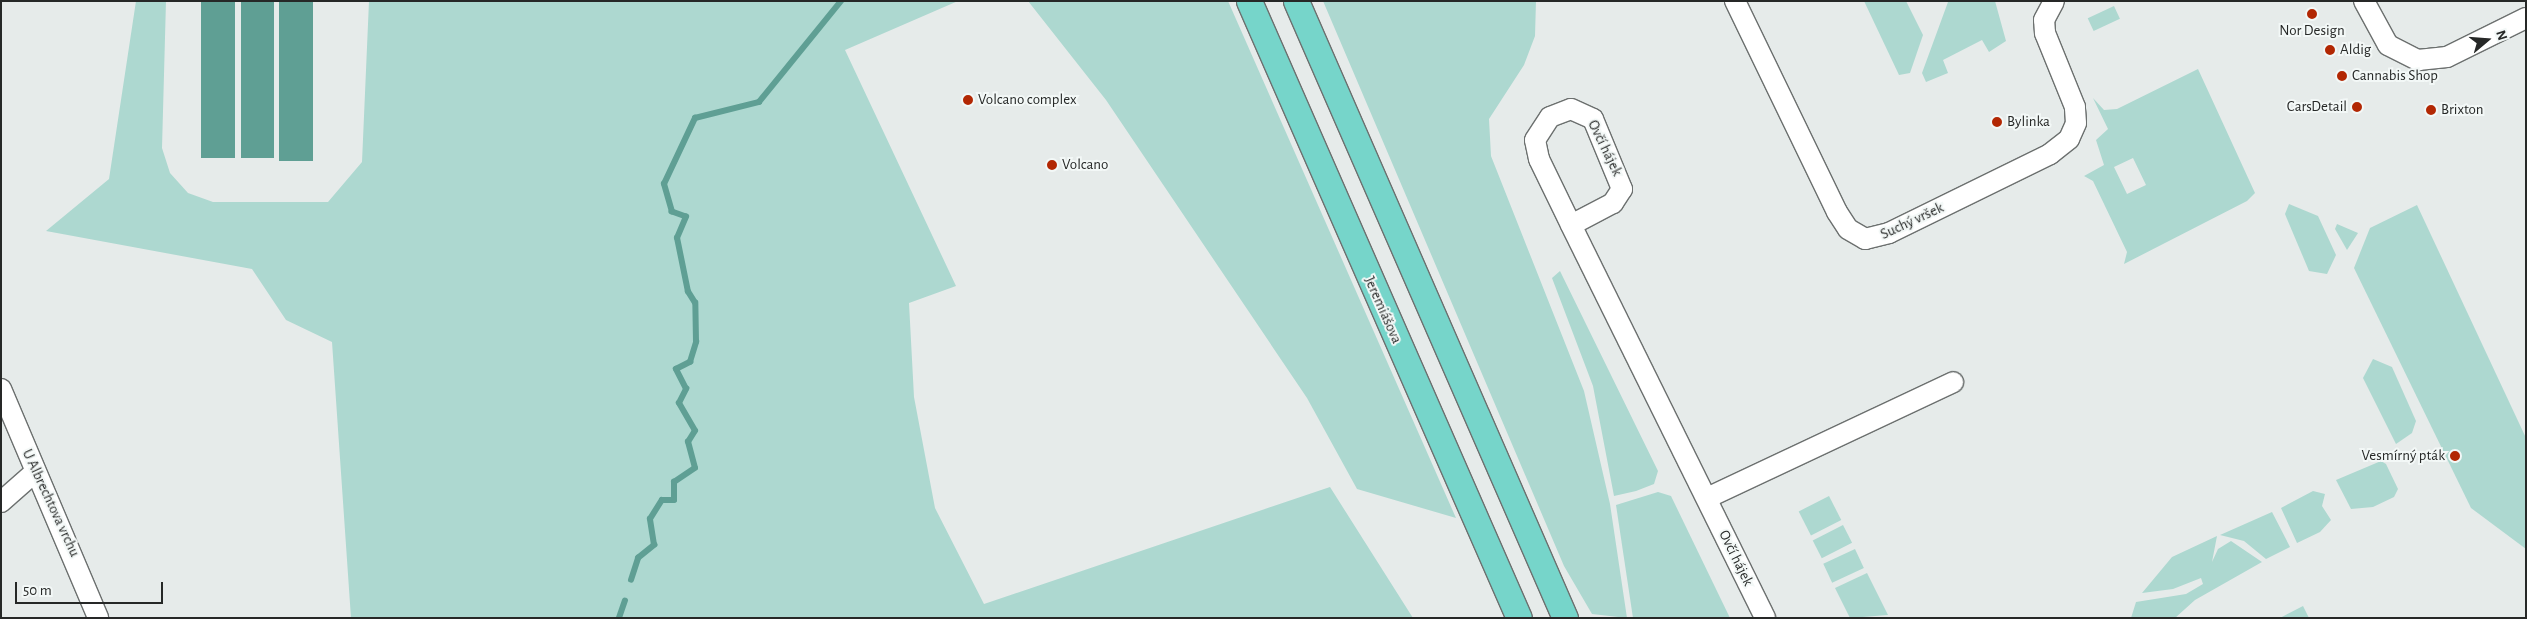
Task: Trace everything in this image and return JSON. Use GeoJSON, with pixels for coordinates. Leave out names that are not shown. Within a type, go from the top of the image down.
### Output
{"type":"FeatureCollection","features":[{"type":"Feature","properties":{"kind":"main road","name":"Jeremiášova"},"geometry":{"type":"LineString","coordinates":[[1249,1],[1519,618]]}},
{"type":"Feature","properties":{"kind":"main road"},"geometry":{"type":"LineString","coordinates":[[1296,1],[1565,618]]}},
{"type":"Feature","properties":{"kind":"street","name":"Suchý vršek"},"geometry":{"type":"LineString","coordinates":[[1734,1],[1838,212],[1848,229],[1865,239],[1889,233],[2050,154],[2069,139],[2076,123],[2076,107],[2045,33],[2044,20],[2054,1]]}},
{"type":"Feature","properties":{"kind":"street"},"geometry":{"type":"LineString","coordinates":[[2364,1],[2388,45],[2418,60],[2447,57],[2526,18]]}},
{"type":"Feature","properties":{"kind":"street","name":"Ovčí hájek"},"geometry":{"type":"LineString","coordinates":[[1571,225],[1614,203],[1622,189],[1593,119],[1571,109],[1550,117],[1535,140],[1539,159],[1571,225],[1707,498],[1765,618]]}},
{"type":"Feature","properties":{"kind":"street"},"geometry":{"type":"LineString","coordinates":[[1707,498],[1953,382]]}},
{"type":"Feature","properties":{"kind":"street","name":"U Albrechtova vrchu"},"geometry":{"type":"LineString","coordinates":[[1,389],[98,618]]}},
{"type":"Feature","properties":{"kind":"street"},"geometry":{"type":"LineString","coordinates":[[1,502],[35,472]]}},
{"type":"Feature","properties":{"kind":"shaded area"},"geometry":{"type":"Polygon","coordinates":[[[136,1],[166,1],[162,148],[170,173],[188,193],[213,202],[328,202],[362,162],[369,1],[958,1],[845,50],[956,286],[909,303],[914,397],[935,508],[984,604],[1330,487],[1413,618],[351,618],[332,342],[286,320],[252,269],[46,231],[109,179],[136,1]]]}},
{"type":"Feature","properties":{"kind":"shaded area"},"geometry":{"type":"Polygon","coordinates":[[[201,1],[235,1],[235,158],[201,158],[201,1]]]}},
{"type":"Feature","properties":{"kind":"shaded area"},"geometry":{"type":"Polygon","coordinates":[[[241,1],[274,1],[274,158],[241,158],[241,1]]]}},
{"type":"Feature","properties":{"kind":"shaded area"},"geometry":{"type":"Polygon","coordinates":[[[279,1],[313,1],[313,161],[279,161],[279,1]]]}},
{"type":"Feature","properties":{"kind":"shaded area"},"geometry":{"type":"Polygon","coordinates":[[[1028,1],[1228,1],[1456,518],[1357,489],[1307,398],[1106,100],[1028,1]]]}},
{"type":"Feature","properties":{"kind":"shaded area"},"geometry":{"type":"Polygon","coordinates":[[[1323,1],[1536,1],[1535,36],[1524,65],[1489,119],[1491,156],[1584,391],[1610,504],[1627,618],[1592,614],[1564,566],[1323,1]]]}},
{"type":"Feature","properties":{"kind":"shaded area"},"geometry":{"type":"Polygon","coordinates":[[[1864,1],[1906,1],[1923,35],[1910,73],[1899,75],[1864,1]]]}},
{"type":"Feature","properties":{"kind":"shaded area"},"geometry":{"type":"Polygon","coordinates":[[[1995,1],[2006,41],[1989,52],[1982,40],[1943,60],[1948,73],[1926,82],[1922,73],[1948,2],[1995,1]]]}},
{"type":"Feature","properties":{"kind":"shaded area"},"geometry":{"type":"Polygon","coordinates":[[[2114,6],[2120,19],[2094,31],[2088,18],[2114,6]]]}},
{"type":"Feature","properties":{"kind":"shaded area"},"geometry":{"type":"Polygon","coordinates":[[[2198,69],[2255,193],[2247,201],[2124,264],[2127,252],[2093,181],[2084,176],[2104,165],[2096,140],[2108,129],[2093,98],[2104,110],[2117,109],[2198,69]],[[2133,158],[2114,167],[2127,194],[2146,185],[2133,158]]]}},
{"type":"Feature","properties":{"kind":"shaded area"},"geometry":{"type":"Polygon","coordinates":[[[2289,204],[2318,216],[2336,255],[2327,274],[2309,271],[2285,214],[2289,204]]]}},
{"type":"Feature","properties":{"kind":"shaded area"},"geometry":{"type":"Polygon","coordinates":[[[2417,205],[2526,438],[2526,549],[2471,508],[2354,268],[2370,228],[2417,205]]]}},
{"type":"Feature","properties":{"kind":"shaded area"},"geometry":{"type":"Polygon","coordinates":[[[2337,224],[2358,233],[2347,250],[2335,229],[2337,224]]]}},
{"type":"Feature","properties":{"kind":"shaded area"},"geometry":{"type":"Polygon","coordinates":[[[1560,271],[1658,471],[1654,484],[1636,491],[1614,496],[1593,386],[1552,278],[1560,271]]]}},
{"type":"Feature","properties":{"kind":"shaded area"},"geometry":{"type":"Polygon","coordinates":[[[2373,359],[2392,367],[2416,421],[2412,433],[2396,444],[2363,378],[2373,359]]]}},
{"type":"Feature","properties":{"kind":"shaded area"},"geometry":{"type":"Polygon","coordinates":[[[2381,461],[2386,464],[2398,489],[2394,497],[2373,507],[2351,509],[2336,480],[2381,461]]]}},
{"type":"Feature","properties":{"kind":"shaded area"},"geometry":{"type":"Polygon","coordinates":[[[2313,491],[2325,494],[2322,506],[2331,520],[2320,532],[2297,543],[2281,508],[2313,491]]]}},
{"type":"Feature","properties":{"kind":"shaded area"},"geometry":{"type":"Polygon","coordinates":[[[1658,492],[1671,496],[1730,618],[1633,618],[1616,505],[1658,492]]]}},
{"type":"Feature","properties":{"kind":"shaded area"},"geometry":{"type":"Polygon","coordinates":[[[1829,496],[1841,520],[1811,535],[1799,511],[1829,496]]]}},
{"type":"Feature","properties":{"kind":"shaded area"},"geometry":{"type":"Polygon","coordinates":[[[2272,512],[2290,547],[2266,559],[2244,541],[2220,535],[2272,512]]]}},
{"type":"Feature","properties":{"kind":"shaded area"},"geometry":{"type":"Polygon","coordinates":[[[1843,525],[1852,543],[1822,558],[1813,540],[1843,525]]]}},
{"type":"Feature","properties":{"kind":"shaded area"},"geometry":{"type":"Polygon","coordinates":[[[2217,536],[2212,562],[2218,549],[2231,541],[2262,562],[2195,600],[2175,618],[2131,618],[2136,602],[2186,594],[2203,584],[2201,578],[2173,589],[2142,593],[2172,557],[2217,536]]]}},
{"type":"Feature","properties":{"kind":"shaded area"},"geometry":{"type":"Polygon","coordinates":[[[1855,549],[1864,568],[1832,583],[1823,564],[1855,549]]]}},
{"type":"Feature","properties":{"kind":"shaded area"},"geometry":{"type":"Polygon","coordinates":[[[1867,573],[1888,615],[1850,618],[1835,588],[1867,573]]]}},
{"type":"Feature","properties":{"kind":"shaded area"},"geometry":{"type":"Polygon","coordinates":[[[2303,606],[2309,618],[2280,618],[2303,606]]]}},
{"type":"Feature","properties":{"kind":"waterway"},"geometry":{"type":"LineString","coordinates":[[631,580],[638,558],[654,545],[650,519],[662,500],[674,500],[674,482],[695,468],[688,442],[695,431],[679,403],[686,389],[676,369],[690,362],[696,342],[695,303],[688,292],[677,238],[686,217],[672,212],[664,184],[695,118],[759,102],[841,1]]}},
{"type":"Feature","properties":{"kind":"waterway"},"geometry":{"type":"LineString","coordinates":[[619,618],[625,601]]}},
{"type":"Feature","properties":{"kind":"place","name":"Nor Design"},"geometry":{"type":"Point","coordinates":[2312,14]}},
{"type":"Feature","properties":{"kind":"place","name":"Aldig"},"geometry":{"type":"Point","coordinates":[2330,50]}},
{"type":"Feature","properties":{"kind":"place","name":"Cannabis Shop"},"geometry":{"type":"Point","coordinates":[2342,76]}},
{"type":"Feature","properties":{"kind":"place","name":"Volcano complex"},"geometry":{"type":"Point","coordinates":[968,100]}},
{"type":"Feature","properties":{"kind":"place","name":"CarsDetail"},"geometry":{"type":"Point","coordinates":[2357,107]}},
{"type":"Feature","properties":{"kind":"place","name":"Brixton"},"geometry":{"type":"Point","coordinates":[2431,110]}},
{"type":"Feature","properties":{"kind":"place","name":"Bylinka"},"geometry":{"type":"Point","coordinates":[1997,122]}},
{"type":"Feature","properties":{"kind":"place","name":"Volcano"},"geometry":{"type":"Point","coordinates":[1052,165]}},
{"type":"Feature","properties":{"kind":"place","name":"Vesmírný pták"},"geometry":{"type":"Point","coordinates":[2455,456]}}]}
